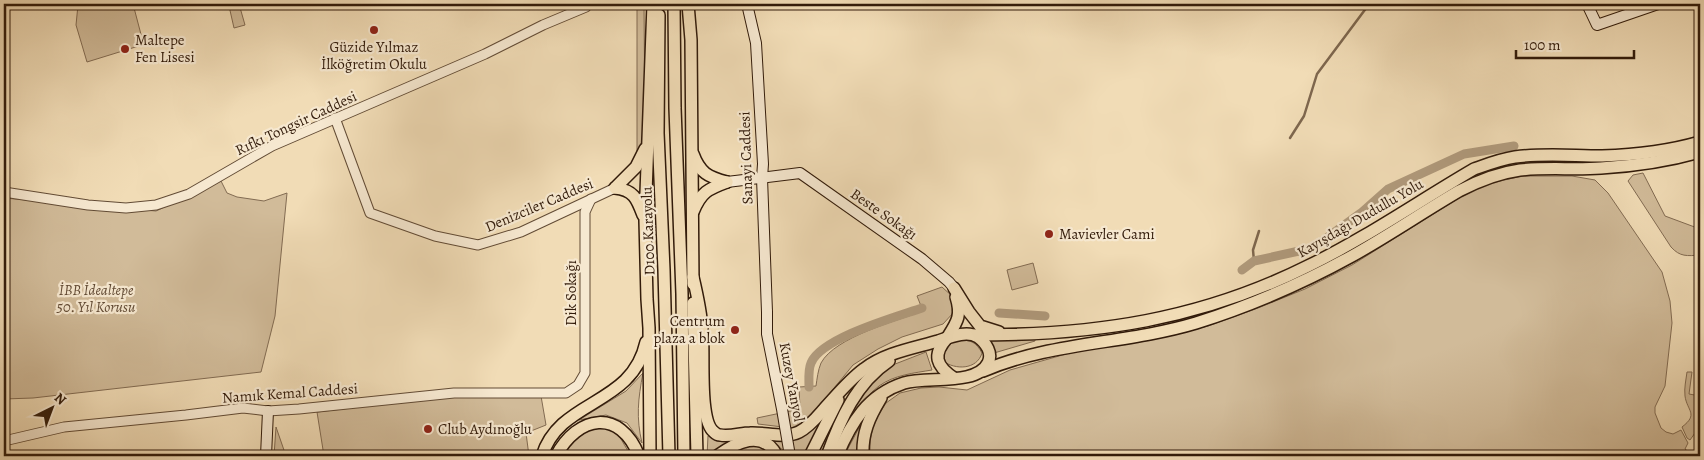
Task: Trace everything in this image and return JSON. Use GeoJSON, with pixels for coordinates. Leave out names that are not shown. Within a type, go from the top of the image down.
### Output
{"type":"FeatureCollection","features":[{"type":"Feature","properties":{"kind":"main road"},"geometry":{"type":"LineString","coordinates":[[650,456],[650,328],[647,299],[645,220],[653,4]]}},
{"type":"Feature","properties":{"kind":"main road","name":"D100 Karayolu"},"geometry":{"type":"LineString","coordinates":[[659,4],[658,133],[669,456]]}},
{"type":"Feature","properties":{"kind":"main road","name":"D100 Karayolu"},"geometry":{"type":"LineString","coordinates":[[674,4],[682,294],[684,456]]}},
{"type":"Feature","properties":{"kind":"main road"},"geometry":{"type":"LineString","coordinates":[[688,4],[697,456]]}},
{"type":"Feature","properties":{"kind":"main road","name":"Sanayi Caddesi"},"geometry":{"type":"LineString","coordinates":[[747,4],[756,43],[763,164],[767,312]]}},
{"type":"Feature","properties":{"kind":"main road"},"geometry":{"type":"LineString","coordinates":[[1587,4],[1597,25],[1658,4]]}},
{"type":"Feature","properties":{"kind":"main road"},"geometry":{"type":"LineString","coordinates":[[614,188],[636,167],[648,140]]}},
{"type":"Feature","properties":{"kind":"main road","name":"Kayışdağı Dudullu Yolu"},"geometry":{"type":"LineString","coordinates":[[975,335],[1030,335],[1084,331],[1139,323],[1196,310],[1231,299],[1264,287],[1308,267],[1349,245],[1474,169],[1497,161],[1515,157],[1547,155],[1603,156],[1648,153],[1700,142]]}},
{"type":"Feature","properties":{"kind":"main road"},"geometry":{"type":"LineString","coordinates":[[691,147],[704,173],[712,178],[727,182]]}},
{"type":"Feature","properties":{"kind":"main road","name":"Kayışdağı Dudullu Yolu"},"geometry":{"type":"LineString","coordinates":[[983,371],[1003,362],[1024,356],[1150,334],[1195,323],[1267,297],[1311,278],[1459,191],[1496,175],[1520,170],[1601,168],[1630,165],[1656,162],[1700,152]]}},
{"type":"Feature","properties":{"kind":"main road","name":"Beste Sokağı"},"geometry":{"type":"LineString","coordinates":[[762,178],[800,172],[922,258],[951,285]]}},
{"type":"Feature","properties":{"kind":"main road"},"geometry":{"type":"LineString","coordinates":[[692,216],[703,193],[711,188],[727,182],[762,178]]}},
{"type":"Feature","properties":{"kind":"main road"},"geometry":{"type":"LineString","coordinates":[[614,188],[621,189],[636,197],[645,220]]}},
{"type":"Feature","properties":{"kind":"main road"},"geometry":{"type":"LineString","coordinates":[[692,277],[698,296],[703,331],[705,410],[708,424],[715,434],[794,434],[816,419],[847,385],[865,368],[877,360],[947,338],[968,334],[975,335],[985,342],[988,348],[989,361],[983,371],[974,376],[963,378],[915,380],[903,383],[885,393],[863,409],[855,419],[837,456]]}},
{"type":"Feature","properties":{"kind":"main road"},"geometry":{"type":"LineString","coordinates":[[951,285],[980,326],[998,332],[1030,335]]}},
{"type":"Feature","properties":{"kind":"main road"},"geometry":{"type":"LineString","coordinates":[[951,285],[960,309],[957,322],[939,347],[937,354],[942,369],[954,378]]}},
{"type":"Feature","properties":{"kind":"main road","name":"Kuzey Yanyol"},"geometry":{"type":"LineString","coordinates":[[767,312],[767,334],[790,456]]}},
{"type":"Feature","properties":{"kind":"main road"},"geometry":{"type":"LineString","coordinates":[[542,456],[550,437],[558,428],[575,414],[626,382],[644,352],[650,328]]}},
{"type":"Feature","properties":{"kind":"main road"},"geometry":{"type":"LineString","coordinates":[[827,456],[860,386],[881,366],[902,352]]}},
{"type":"Feature","properties":{"kind":"main road"},"geometry":{"type":"LineString","coordinates":[[810,456],[847,385]]}},
{"type":"Feature","properties":{"kind":"main road"},"geometry":{"type":"LineString","coordinates":[[863,456],[863,437],[866,427],[885,393]]}},
{"type":"Feature","properties":{"kind":"main road"},"geometry":{"type":"LineString","coordinates":[[266,456],[268,411]]}},
{"type":"Feature","properties":{"kind":"main road"},"geometry":{"type":"LineString","coordinates":[[556,456],[566,440],[575,433],[590,425],[601,423],[614,425],[623,430],[640,456]]}},
{"type":"Feature","properties":{"kind":"main road"},"geometry":{"type":"LineString","coordinates":[[717,456],[731,447],[752,440],[765,442],[773,449],[777,456]]}},
{"type":"Feature","properties":{"kind":"street","name":"Rıfkı Tongsir Caddesi"},"geometry":{"type":"LineString","coordinates":[[4,192],[88,205],[126,208],[156,205],[189,194],[272,146],[485,54],[586,7],[588,4]]}},
{"type":"Feature","properties":{"kind":"street","name":"Denizciler Caddesi"},"geometry":{"type":"LineString","coordinates":[[335,118],[370,213],[435,236],[478,245],[521,232],[614,188]]}},
{"type":"Feature","properties":{"kind":"street","name":"Dik Sokağı"},"geometry":{"type":"LineString","coordinates":[[578,385],[585,373],[585,212],[590,200]]}},
{"type":"Feature","properties":{"kind":"street","name":"Namık Kemal Caddesi"},"geometry":{"type":"LineString","coordinates":[[4,441],[64,427],[243,408],[268,411],[454,393],[566,393],[578,385]]}},
{"type":"Feature","properties":{"kind":"green space"},"geometry":{"type":"Polygon","coordinates":[[[133,4],[143,42],[142,45],[87,62],[76,25],[78,5],[133,4]]]}},
{"type":"Feature","properties":{"kind":"green space"},"geometry":{"type":"Polygon","coordinates":[[[239,4],[245,25],[234,28],[229,6],[239,4]]]}},
{"type":"Feature","properties":{"kind":"green space"},"geometry":{"type":"Polygon","coordinates":[[[637,4],[644,4],[645,137],[637,153],[637,4]]]}},
{"type":"Feature","properties":{"kind":"green space"},"geometry":{"type":"Polygon","coordinates":[[[1643,173],[1665,216],[1700,229],[1700,255],[1684,255],[1671,247],[1628,181],[1633,175],[1643,173]]]}},
{"type":"Feature","properties":{"kind":"green space"},"geometry":{"type":"Polygon","coordinates":[[[1522,176],[1572,176],[1595,180],[1608,193],[1662,272],[1670,301],[1672,323],[1665,386],[1655,407],[1655,413],[1661,428],[1666,432],[1673,434],[1681,430],[1688,443],[1685,449],[1694,456],[870,456],[870,440],[874,422],[886,403],[900,393],[921,388],[939,387],[967,390],[1010,370],[1073,352],[1150,340],[1208,326],[1305,289],[1352,265],[1467,193],[1487,184],[1522,176]]]}},
{"type":"Feature","properties":{"kind":"green space","name":"İBB İdealtepe 50. Yıl Korusu"},"geometry":{"type":"Polygon","coordinates":[[[221,181],[227,193],[237,197],[264,201],[287,193],[275,316],[261,372],[33,398],[4,399],[4,198],[156,211],[221,181]]]}},
{"type":"Feature","properties":{"kind":"green space"},"geometry":{"type":"Polygon","coordinates":[[[1033,263],[1038,283],[1012,290],[1007,270],[1033,263]]]}},
{"type":"Feature","properties":{"kind":"green space"},"geometry":{"type":"Polygon","coordinates":[[[942,287],[952,296],[954,312],[943,324],[902,337],[853,365],[807,421],[791,428],[758,424],[757,418],[800,409],[799,387],[816,386],[821,363],[839,345],[867,331],[923,311],[917,296],[942,287]]]}},
{"type":"Feature","properties":{"kind":"green space"},"geometry":{"type":"Polygon","coordinates":[[[959,340],[973,342],[980,349],[982,353],[975,363],[959,367],[943,361],[943,353],[946,347],[952,342],[959,340]]]}},
{"type":"Feature","properties":{"kind":"green space"},"geometry":{"type":"Polygon","coordinates":[[[990,340],[1035,340],[1035,341],[994,353],[990,340]]]}},
{"type":"Feature","properties":{"kind":"green space"},"geometry":{"type":"Polygon","coordinates":[[[926,352],[932,370],[904,375],[885,382],[872,392],[854,412],[850,411],[866,387],[890,366],[926,352]]]}},
{"type":"Feature","properties":{"kind":"green space"},"geometry":{"type":"Polygon","coordinates":[[[1687,372],[1692,372],[1689,394],[1700,396],[1700,426],[1690,440],[1687,438],[1682,427],[1690,419],[1691,415],[1685,396],[1687,372]]]}},
{"type":"Feature","properties":{"kind":"green space"},"geometry":{"type":"Polygon","coordinates":[[[643,373],[638,408],[642,443],[627,423],[606,415],[579,420],[626,391],[643,373]]]}},
{"type":"Feature","properties":{"kind":"green space","name":"Club Aydınoğlu"},"geometry":{"type":"Polygon","coordinates":[[[454,396],[541,396],[546,425],[526,433],[529,456],[324,456],[317,412],[454,396]]]}},
{"type":"Feature","properties":{"kind":"green space"},"geometry":{"type":"Polygon","coordinates":[[[827,413],[804,456],[784,456],[783,450],[768,439],[801,435],[813,428],[827,413]]]}},
{"type":"Feature","properties":{"kind":"green space"},"geometry":{"type":"Polygon","coordinates":[[[603,426],[618,434],[631,456],[562,456],[564,450],[588,427],[603,426]]]}},
{"type":"Feature","properties":{"kind":"green space"},"geometry":{"type":"Polygon","coordinates":[[[860,426],[858,456],[844,456],[860,426]]]}},
{"type":"Feature","properties":{"kind":"green space"},"geometry":{"type":"Polygon","coordinates":[[[276,427],[286,456],[274,456],[276,427]]]}},
{"type":"Feature","properties":{"kind":"green space"},"geometry":{"type":"Polygon","coordinates":[[[708,436],[719,440],[738,439],[720,447],[711,456],[707,456],[708,436]]]}},
{"type":"Feature","properties":{"kind":"green space"},"geometry":{"type":"Polygon","coordinates":[[[750,444],[767,447],[773,456],[724,456],[738,447],[750,444]]]}},
{"type":"Feature","properties":{"kind":"waterway"},"geometry":{"type":"LineString","coordinates":[[1290,138],[1304,116],[1317,74],[1368,4]]}},
{"type":"Feature","properties":{"kind":"waterway"},"geometry":{"type":"LineString","coordinates":[[1242,270],[1254,261],[1313,248],[1361,213],[1388,189],[1464,154],[1514,146]]}},
{"type":"Feature","properties":{"kind":"waterway"},"geometry":{"type":"LineString","coordinates":[[1254,261],[1253,250],[1259,231]]}},
{"type":"Feature","properties":{"kind":"waterway"},"geometry":{"type":"LineString","coordinates":[[809,387],[811,363],[829,345],[860,329],[922,308]]}},
{"type":"Feature","properties":{"kind":"waterway"},"geometry":{"type":"LineString","coordinates":[[999,313],[1045,316]]}},
{"type":"Feature","properties":{"kind":"place","name":"Güzide Yılmaz İlköğretim Okulu"},"geometry":{"type":"Point","coordinates":[374,30]}},
{"type":"Feature","properties":{"kind":"place","name":"Maltepe Fen Lisesi"},"geometry":{"type":"Point","coordinates":[125,49]}},
{"type":"Feature","properties":{"kind":"place","name":"Mavievler Cami"},"geometry":{"type":"Point","coordinates":[1049,234]}},
{"type":"Feature","properties":{"kind":"place","name":"Centrum plaza a blok"},"geometry":{"type":"Point","coordinates":[735,330]}},
{"type":"Feature","properties":{"kind":"place","name":"Club Aydınoğlu"},"geometry":{"type":"Point","coordinates":[428,429]}}]}
